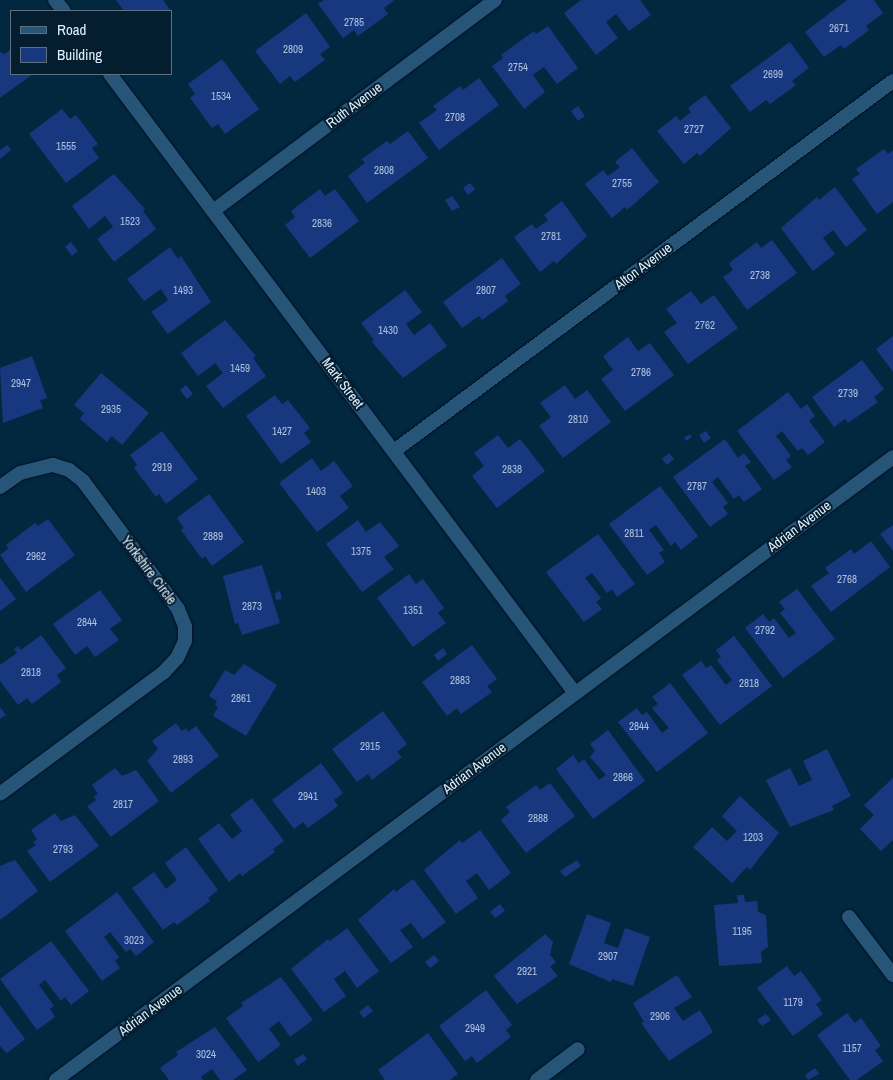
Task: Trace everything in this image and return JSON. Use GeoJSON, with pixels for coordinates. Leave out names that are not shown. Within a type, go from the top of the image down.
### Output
{"type":"FeatureCollection","features":[{"type":"Feature","properties":{"kind":"street"},"geometry":{"type":"LineString","coordinates":[[55,0],[63,10]]}},
{"type":"Feature","properties":{"kind":"street","name":"Ruth Avenue"},"geometry":{"type":"LineString","coordinates":[[213,211],[495,0]]}},
{"type":"Feature","properties":{"kind":"street","name":"Mark Street"},"geometry":{"type":"LineString","coordinates":[[111,75],[574,693]]}},
{"type":"Feature","properties":{"kind":"street","name":"Alton Avenue"},"geometry":{"type":"LineString","coordinates":[[394,451],[893,81]]}},
{"type":"Feature","properties":{"kind":"street","name":"Adrian Avenue"},"geometry":{"type":"LineString","coordinates":[[56,1080],[893,456]]}},
{"type":"Feature","properties":{"kind":"street","name":"Yorkshire Circle"},"geometry":{"type":"LineString","coordinates":[[0,487],[20,473],[53,465],[69,470],[83,481],[178,609],[185,626],[185,641],[177,658],[164,672],[0,794]]}},
{"type":"Feature","properties":{"kind":"street"},"geometry":{"type":"LineString","coordinates":[[850,917],[893,975]]}},
{"type":"Feature","properties":{"kind":"street"},"geometry":{"type":"LineString","coordinates":[[537,1080],[578,1050]]}},
{"type":"Feature","properties":{"kind":"building"},"geometry":{"type":"Polygon","coordinates":[[[116,0],[163,0],[170,10],[123,10],[116,0]]]}},
{"type":"Feature","properties":{"kind":"building"},"geometry":{"type":"Polygon","coordinates":[[[324,0],[394,0],[384,8],[388,14],[358,36],[354,30],[343,38],[318,4],[324,0]]]}},
{"type":"Feature","properties":{"kind":"building"},"geometry":{"type":"Polygon","coordinates":[[[581,0],[640,0],[651,15],[629,31],[616,14],[606,22],[618,38],[596,55],[564,13],[581,0]]]}},
{"type":"Feature","properties":{"kind":"building"},"geometry":{"type":"Polygon","coordinates":[[[847,0],[874,0],[883,13],[866,26],[869,30],[844,49],[841,45],[824,57],[805,32],[847,0]]]}},
{"type":"Feature","properties":{"kind":"building"},"geometry":{"type":"Polygon","coordinates":[[[306,13],[330,47],[320,54],[325,60],[295,82],[290,76],[280,84],[255,51],[306,13]]]}},
{"type":"Feature","properties":{"kind":"building"},"geometry":{"type":"Polygon","coordinates":[[[548,26],[578,68],[557,84],[544,67],[533,75],[545,92],[524,109],[492,66],[503,58],[501,55],[534,31],[536,34],[548,26]]]}},
{"type":"Feature","properties":{"kind":"building"},"geometry":{"type":"Polygon","coordinates":[[[790,42],[809,68],[792,81],[796,85],[770,104],[766,100],[750,112],[730,86],[790,42]]]}},
{"type":"Feature","properties":{"kind":"building"},"geometry":{"type":"Polygon","coordinates":[[[10,50],[10,75],[32,75],[0,98],[0,52],[5,54],[10,50]]]}},
{"type":"Feature","properties":{"kind":"building"},"geometry":{"type":"Polygon","coordinates":[[[222,59],[259,109],[225,134],[218,124],[212,128],[190,98],[195,94],[188,84],[222,59]]]}},
{"type":"Feature","properties":{"kind":"building"},"geometry":{"type":"Polygon","coordinates":[[[479,78],[499,105],[439,150],[419,123],[437,110],[433,106],[460,86],[463,90],[479,78]]]}},
{"type":"Feature","properties":{"kind":"building"},"geometry":{"type":"Polygon","coordinates":[[[705,95],[731,128],[700,156],[697,153],[684,164],[657,131],[676,116],[680,121],[691,112],[688,108],[705,95]]]}},
{"type":"Feature","properties":{"kind":"building"},"geometry":{"type":"Polygon","coordinates":[[[578,106],[585,116],[578,121],[571,111],[578,106]]]}},
{"type":"Feature","properties":{"kind":"building"},"geometry":{"type":"Polygon","coordinates":[[[62,109],[70,119],[76,115],[98,144],[92,148],[99,158],[66,183],[29,134],[62,109]]]}},
{"type":"Feature","properties":{"kind":"building"},"geometry":{"type":"Polygon","coordinates":[[[408,131],[428,158],[367,203],[348,176],[365,163],[362,159],[387,141],[390,144],[408,131]]]}},
{"type":"Feature","properties":{"kind":"building"},"geometry":{"type":"Polygon","coordinates":[[[7,145],[11,150],[0,159],[0,150],[7,145]]]}},
{"type":"Feature","properties":{"kind":"building"},"geometry":{"type":"Polygon","coordinates":[[[632,148],[659,182],[627,210],[625,207],[612,218],[585,184],[603,170],[608,176],[620,167],[615,162],[632,148]]]}},
{"type":"Feature","properties":{"kind":"building"},"geometry":{"type":"Polygon","coordinates":[[[884,149],[888,154],[893,150],[893,202],[877,214],[852,179],[860,174],[856,169],[884,149]]]}},
{"type":"Feature","properties":{"kind":"building"},"geometry":{"type":"Polygon","coordinates":[[[114,174],[145,209],[143,211],[156,229],[114,262],[97,239],[113,227],[105,216],[89,229],[72,206],[114,174]]]}},
{"type":"Feature","properties":{"kind":"building"},"geometry":{"type":"Polygon","coordinates":[[[470,183],[475,189],[468,195],[463,188],[470,183]]]}},
{"type":"Feature","properties":{"kind":"building"},"geometry":{"type":"Polygon","coordinates":[[[835,187],[867,230],[846,247],[833,230],[823,238],[835,254],[813,271],[781,228],[817,197],[819,200],[835,187]]]}},
{"type":"Feature","properties":{"kind":"building"},"geometry":{"type":"Polygon","coordinates":[[[320,189],[325,196],[335,189],[359,221],[310,258],[285,225],[295,217],[291,211],[320,189]]]}},
{"type":"Feature","properties":{"kind":"building"},"geometry":{"type":"Polygon","coordinates":[[[452,196],[460,207],[452,211],[445,200],[452,196]]]}},
{"type":"Feature","properties":{"kind":"building"},"geometry":{"type":"Polygon","coordinates":[[[562,201],[587,236],[556,264],[554,261],[540,272],[514,237],[532,224],[536,229],[548,220],[544,215],[562,201]]]}},
{"type":"Feature","properties":{"kind":"building"},"geometry":{"type":"Polygon","coordinates":[[[772,240],[797,273],[747,310],[723,277],[733,270],[729,263],[757,242],[761,248],[772,240]]]}},
{"type":"Feature","properties":{"kind":"building"},"geometry":{"type":"Polygon","coordinates":[[[71,242],[78,251],[72,256],[65,247],[71,242]]]}},
{"type":"Feature","properties":{"kind":"building"},"geometry":{"type":"Polygon","coordinates":[[[170,247],[178,259],[181,256],[211,302],[168,334],[151,312],[168,300],[161,289],[144,301],[127,279],[170,247]]]}},
{"type":"Feature","properties":{"kind":"building"},"geometry":{"type":"Polygon","coordinates":[[[502,258],[521,284],[505,296],[508,301],[482,320],[479,316],[462,328],[443,302],[502,258]]]}},
{"type":"Feature","properties":{"kind":"building"},"geometry":{"type":"Polygon","coordinates":[[[405,290],[422,312],[406,324],[414,335],[430,323],[447,346],[403,378],[372,342],[374,340],[361,323],[405,290]]]}},
{"type":"Feature","properties":{"kind":"building"},"geometry":{"type":"Polygon","coordinates":[[[691,291],[701,304],[714,295],[738,328],[688,364],[664,332],[677,323],[666,309],[691,291]]]}},
{"type":"Feature","properties":{"kind":"building"},"geometry":{"type":"Polygon","coordinates":[[[225,320],[256,356],[253,358],[266,376],[223,408],[206,386],[223,373],[215,363],[198,376],[181,353],[225,320]]]}},
{"type":"Feature","properties":{"kind":"building"},"geometry":{"type":"Polygon","coordinates":[[[893,336],[893,372],[876,349],[893,336]]]}},
{"type":"Feature","properties":{"kind":"building"},"geometry":{"type":"Polygon","coordinates":[[[628,337],[638,351],[650,343],[674,375],[625,411],[601,379],[613,370],[603,356],[628,337]]]}},
{"type":"Feature","properties":{"kind":"building"},"geometry":{"type":"Polygon","coordinates":[[[32,356],[47,398],[40,400],[43,408],[3,423],[0,368],[32,356]]]}},
{"type":"Feature","properties":{"kind":"building"},"geometry":{"type":"Polygon","coordinates":[[[862,360],[884,389],[874,397],[878,402],[848,423],[845,419],[834,427],[812,397],[862,360]]]}},
{"type":"Feature","properties":{"kind":"building"},"geometry":{"type":"Polygon","coordinates":[[[101,373],[149,413],[122,445],[112,436],[107,442],[80,419],[84,413],[74,405],[101,373]]]}},
{"type":"Feature","properties":{"kind":"building"},"geometry":{"type":"Polygon","coordinates":[[[186,385],[193,394],[187,399],[180,390],[186,385]]]}},
{"type":"Feature","properties":{"kind":"building"},"geometry":{"type":"Polygon","coordinates":[[[565,385],[575,399],[587,390],[611,422],[563,458],[539,426],[551,417],[540,403],[565,385]]]}},
{"type":"Feature","properties":{"kind":"building"},"geometry":{"type":"Polygon","coordinates":[[[788,392],[801,409],[807,404],[815,416],[809,421],[825,442],[808,455],[802,448],[798,451],[782,431],[776,436],[791,456],[786,460],[792,467],[774,480],[737,431],[788,392]]]}},
{"type":"Feature","properties":{"kind":"building"},"geometry":{"type":"Polygon","coordinates":[[[275,395],[282,404],[288,400],[310,428],[304,433],[311,442],[281,464],[246,416],[275,395]]]}},
{"type":"Feature","properties":{"kind":"building"},"geometry":{"type":"Polygon","coordinates":[[[162,431],[198,479],[166,504],[159,494],[156,497],[134,468],[137,465],[130,455],[162,431]]]}},
{"type":"Feature","properties":{"kind":"building"},"geometry":{"type":"Polygon","coordinates":[[[706,431],[711,438],[704,443],[699,435],[706,431]]]}},
{"type":"Feature","properties":{"kind":"building"},"geometry":{"type":"Polygon","coordinates":[[[690,434],[692,437],[686,441],[684,438],[690,434]]]}},
{"type":"Feature","properties":{"kind":"building"},"geometry":{"type":"Polygon","coordinates":[[[498,435],[508,448],[520,439],[545,471],[497,508],[472,476],[484,466],[474,453],[498,435]]]}},
{"type":"Feature","properties":{"kind":"building"},"geometry":{"type":"Polygon","coordinates":[[[725,439],[738,458],[744,453],[751,462],[745,466],[762,489],[744,502],[739,495],[734,499],[718,477],[712,482],[728,503],[723,507],[728,514],[710,527],[673,477],[725,439]]]}},
{"type":"Feature","properties":{"kind":"building"},"geometry":{"type":"Polygon","coordinates":[[[669,453],[674,459],[667,465],[662,459],[669,453]]]}},
{"type":"Feature","properties":{"kind":"building"},"geometry":{"type":"Polygon","coordinates":[[[312,458],[321,471],[334,461],[353,486],[340,496],[349,508],[317,532],[279,483],[312,458]]]}},
{"type":"Feature","properties":{"kind":"building"},"geometry":{"type":"Polygon","coordinates":[[[660,486],[698,536],[681,550],[675,542],[671,546],[656,525],[649,530],[664,550],[659,553],[665,562],[647,575],[609,524],[660,486]]]}},
{"type":"Feature","properties":{"kind":"building"},"geometry":{"type":"Polygon","coordinates":[[[209,494],[244,542],[212,566],[205,556],[202,559],[181,530],[184,528],[177,518],[209,494]]]}},
{"type":"Feature","properties":{"kind":"building"},"geometry":{"type":"Polygon","coordinates":[[[48,519],[75,555],[26,592],[0,555],[9,548],[6,545],[35,523],[38,526],[48,519]]]}},
{"type":"Feature","properties":{"kind":"building"},"geometry":{"type":"Polygon","coordinates":[[[358,520],[366,532],[380,522],[399,546],[384,557],[394,569],[362,592],[326,544],[358,520]]]}},
{"type":"Feature","properties":{"kind":"building"},"geometry":{"type":"Polygon","coordinates":[[[893,525],[893,551],[880,534],[893,525]]]}},
{"type":"Feature","properties":{"kind":"building"},"geometry":{"type":"Polygon","coordinates":[[[598,534],[635,584],[617,597],[612,589],[607,593],[592,573],[585,578],[601,598],[596,602],[602,609],[584,622],[546,572],[598,534]]]}},
{"type":"Feature","properties":{"kind":"building"},"geometry":{"type":"Polygon","coordinates":[[[871,541],[890,567],[831,612],[811,586],[829,573],[825,568],[851,549],[854,554],[871,541]]]}},
{"type":"Feature","properties":{"kind":"building"},"geometry":{"type":"Polygon","coordinates":[[[262,565],[280,623],[242,635],[238,623],[235,624],[223,576],[262,565]]]}},
{"type":"Feature","properties":{"kind":"building"},"geometry":{"type":"Polygon","coordinates":[[[409,574],[416,584],[423,579],[444,608],[438,613],[446,623],[413,647],[377,598],[409,574]]]}},
{"type":"Feature","properties":{"kind":"building"},"geometry":{"type":"Polygon","coordinates":[[[0,578],[16,599],[0,611],[0,578]]]}},
{"type":"Feature","properties":{"kind":"building"},"geometry":{"type":"Polygon","coordinates":[[[797,589],[835,639],[783,678],[745,628],[763,614],[769,622],[774,618],[789,638],[796,633],[780,613],[785,609],[779,602],[797,589]]]}},
{"type":"Feature","properties":{"kind":"building"},"geometry":{"type":"Polygon","coordinates":[[[100,590],[122,620],[110,629],[119,640],[95,657],[87,646],[75,655],[53,624],[100,590]]]}},
{"type":"Feature","properties":{"kind":"building"},"geometry":{"type":"Polygon","coordinates":[[[280,591],[282,599],[276,600],[275,593],[280,591]]]}},
{"type":"Feature","properties":{"kind":"building"},"geometry":{"type":"Polygon","coordinates":[[[41,635],[66,668],[57,675],[61,682],[32,704],[27,698],[18,705],[0,681],[0,665],[17,653],[14,649],[18,646],[21,650],[41,635]]]}},
{"type":"Feature","properties":{"kind":"building"},"geometry":{"type":"Polygon","coordinates":[[[734,636],[772,686],[720,725],[682,675],[701,661],[706,668],[711,665],[726,685],[732,680],[717,660],[721,657],[716,650],[734,636]]]}},
{"type":"Feature","properties":{"kind":"building"},"geometry":{"type":"Polygon","coordinates":[[[472,645],[497,679],[487,686],[492,692],[461,714],[457,708],[447,716],[422,682],[472,645]]]}},
{"type":"Feature","properties":{"kind":"building"},"geometry":{"type":"Polygon","coordinates":[[[443,648],[447,654],[438,661],[434,655],[443,648]]]}},
{"type":"Feature","properties":{"kind":"building"},"geometry":{"type":"Polygon","coordinates":[[[244,664],[277,685],[246,736],[213,716],[218,707],[215,705],[217,701],[209,696],[225,670],[234,675],[244,664]]]}},
{"type":"Feature","properties":{"kind":"building"},"geometry":{"type":"Polygon","coordinates":[[[670,683],[708,733],[657,772],[618,722],[637,708],[642,715],[647,712],[662,733],[669,728],[652,708],[658,704],[652,697],[670,683]]]}},
{"type":"Feature","properties":{"kind":"building"},"geometry":{"type":"Polygon","coordinates":[[[0,707],[6,715],[0,719],[0,707]]]}},
{"type":"Feature","properties":{"kind":"building"},"geometry":{"type":"Polygon","coordinates":[[[383,711],[407,744],[397,752],[402,757],[372,780],[368,774],[357,782],[332,749],[383,711]]]}},
{"type":"Feature","properties":{"kind":"building"},"geometry":{"type":"Polygon","coordinates":[[[176,723],[182,731],[186,728],[188,732],[196,726],[219,756],[171,793],[147,761],[158,749],[152,741],[176,723]]]}},
{"type":"Feature","properties":{"kind":"building"},"geometry":{"type":"Polygon","coordinates":[[[608,730],[645,781],[593,819],[556,769],[573,755],[579,763],[584,759],[599,780],[606,775],[590,757],[595,751],[590,744],[608,730]]]}},
{"type":"Feature","properties":{"kind":"building"},"geometry":{"type":"Polygon","coordinates":[[[827,749],[851,796],[832,806],[834,810],[790,827],[766,780],[790,768],[799,786],[812,780],[803,761],[827,749]]]}},
{"type":"Feature","properties":{"kind":"building"},"geometry":{"type":"Polygon","coordinates":[[[321,763],[343,793],[334,800],[338,806],[308,828],[303,822],[294,829],[272,800],[321,763]]]}},
{"type":"Feature","properties":{"kind":"building"},"geometry":{"type":"Polygon","coordinates":[[[115,768],[122,776],[136,770],[159,801],[111,837],[87,806],[96,800],[94,796],[98,794],[92,785],[115,768]]]}},
{"type":"Feature","properties":{"kind":"building"},"geometry":{"type":"Polygon","coordinates":[[[893,778],[893,840],[881,851],[860,829],[874,815],[864,805],[893,778]]]}},
{"type":"Feature","properties":{"kind":"building"},"geometry":{"type":"Polygon","coordinates":[[[550,783],[575,816],[526,853],[501,820],[510,812],[506,807],[536,785],[540,790],[550,783]]]}},
{"type":"Feature","properties":{"kind":"building"},"geometry":{"type":"Polygon","coordinates":[[[740,796],[779,833],[750,870],[747,867],[732,883],[693,847],[712,827],[727,841],[737,831],[722,816],[740,796]]]}},
{"type":"Feature","properties":{"kind":"building"},"geometry":{"type":"Polygon","coordinates":[[[252,798],[284,841],[273,849],[275,852],[242,876],[240,873],[229,882],[198,839],[219,823],[232,839],[242,831],[230,815],[252,798]]]}},
{"type":"Feature","properties":{"kind":"building"},"geometry":{"type":"Polygon","coordinates":[[[55,813],[61,821],[75,815],[99,846],[50,882],[27,851],[36,845],[33,842],[37,839],[31,830],[55,813]]]}},
{"type":"Feature","properties":{"kind":"building"},"geometry":{"type":"Polygon","coordinates":[[[480,830],[511,873],[489,890],[477,873],[466,881],[478,898],[456,914],[424,870],[460,840],[462,843],[480,830]]]}},
{"type":"Feature","properties":{"kind":"building"},"geometry":{"type":"Polygon","coordinates":[[[186,847],[218,890],[208,898],[210,901],[177,925],[174,922],[163,930],[132,888],[154,872],[166,889],[177,880],[165,863],[186,847]]]}},
{"type":"Feature","properties":{"kind":"building"},"geometry":{"type":"Polygon","coordinates":[[[15,860],[38,891],[0,920],[0,866],[15,860]]]}},
{"type":"Feature","properties":{"kind":"building"},"geometry":{"type":"Polygon","coordinates":[[[577,860],[581,866],[565,877],[560,871],[577,860]]]}},
{"type":"Feature","properties":{"kind":"building"},"geometry":{"type":"Polygon","coordinates":[[[413,879],[446,922],[423,939],[411,923],[400,930],[413,947],[391,963],[358,920],[394,889],[396,892],[413,879]]]}},
{"type":"Feature","properties":{"kind":"building"},"geometry":{"type":"Polygon","coordinates":[[[117,892],[154,942],[136,956],[130,949],[126,952],[110,932],[104,937],[119,957],[115,961],[120,968],[102,981],[65,931],[117,892]]]}},
{"type":"Feature","properties":{"kind":"building"},"geometry":{"type":"Polygon","coordinates":[[[737,895],[744,895],[745,902],[757,901],[758,912],[766,915],[768,947],[761,952],[762,963],[719,966],[714,905],[738,903],[737,895]]]}},
{"type":"Feature","properties":{"kind":"building"},"geometry":{"type":"Polygon","coordinates":[[[500,904],[505,911],[495,918],[490,912],[500,904]]]}},
{"type":"Feature","properties":{"kind":"building"},"geometry":{"type":"Polygon","coordinates":[[[587,914],[611,923],[604,943],[618,948],[625,928],[650,937],[633,986],[612,979],[611,982],[569,964],[587,914]]]}},
{"type":"Feature","properties":{"kind":"building"},"geometry":{"type":"Polygon","coordinates":[[[347,928],[379,971],[357,988],[345,971],[334,979],[346,996],[324,1012],[291,969],[328,939],[330,941],[347,928]]]}},
{"type":"Feature","properties":{"kind":"building"},"geometry":{"type":"Polygon","coordinates":[[[545,934],[553,942],[550,955],[556,962],[550,967],[558,976],[517,1004],[494,976],[545,934]]]}},
{"type":"Feature","properties":{"kind":"building"},"geometry":{"type":"Polygon","coordinates":[[[51,941],[89,991],[71,1005],[65,997],[61,1001],[45,980],[39,985],[54,1006],[50,1009],[55,1017],[37,1030],[0,979],[51,941]]]}},
{"type":"Feature","properties":{"kind":"building"},"geometry":{"type":"Polygon","coordinates":[[[434,955],[439,961],[430,968],[425,962],[434,955]]]}},
{"type":"Feature","properties":{"kind":"building"},"geometry":{"type":"Polygon","coordinates":[[[787,966],[794,976],[801,971],[822,1000],[816,1004],[823,1014],[793,1036],[757,988],[787,966]]]}},
{"type":"Feature","properties":{"kind":"building"},"geometry":{"type":"Polygon","coordinates":[[[677,975],[692,997],[674,1008],[683,1021],[700,1010],[713,1032],[669,1061],[641,1023],[644,1022],[633,1003],[677,975]]]}},
{"type":"Feature","properties":{"kind":"building"},"geometry":{"type":"Polygon","coordinates":[[[281,977],[313,1020],[290,1037],[279,1021],[269,1029],[281,1045],[258,1062],[226,1018],[243,1006],[241,1003],[281,977]]]}},
{"type":"Feature","properties":{"kind":"building"},"geometry":{"type":"Polygon","coordinates":[[[486,990],[512,1025],[506,1030],[511,1037],[477,1063],[472,1056],[465,1061],[439,1026],[486,990]]]}},
{"type":"Feature","properties":{"kind":"building"},"geometry":{"type":"Polygon","coordinates":[[[0,1005],[25,1039],[7,1053],[0,1046],[0,1005]]]}},
{"type":"Feature","properties":{"kind":"building"},"geometry":{"type":"Polygon","coordinates":[[[368,1005],[373,1011],[364,1018],[359,1012],[368,1005]]]}},
{"type":"Feature","properties":{"kind":"building"},"geometry":{"type":"Polygon","coordinates":[[[847,1013],[855,1023],[861,1018],[881,1046],[875,1050],[883,1061],[857,1080],[850,1080],[817,1035],[847,1013]]]}},
{"type":"Feature","properties":{"kind":"building"},"geometry":{"type":"Polygon","coordinates":[[[766,1014],[771,1020],[762,1026],[757,1020],[766,1014]]]}},
{"type":"Feature","properties":{"kind":"building"},"geometry":{"type":"Polygon","coordinates":[[[215,1027],[247,1070],[233,1080],[220,1080],[212,1069],[201,1077],[203,1080],[169,1080],[160,1068],[178,1055],[176,1052],[215,1027]]]}},
{"type":"Feature","properties":{"kind":"building"},"geometry":{"type":"Polygon","coordinates":[[[428,1033],[458,1074],[450,1080],[385,1080],[378,1070],[428,1033]]]}},
{"type":"Feature","properties":{"kind":"building"},"geometry":{"type":"Polygon","coordinates":[[[303,1054],[307,1059],[298,1066],[294,1060],[303,1054]]]}},
{"type":"Feature","properties":{"kind":"building"},"geometry":{"type":"Polygon","coordinates":[[[815,1068],[819,1074],[808,1080],[805,1075],[815,1068]]]}}]}
